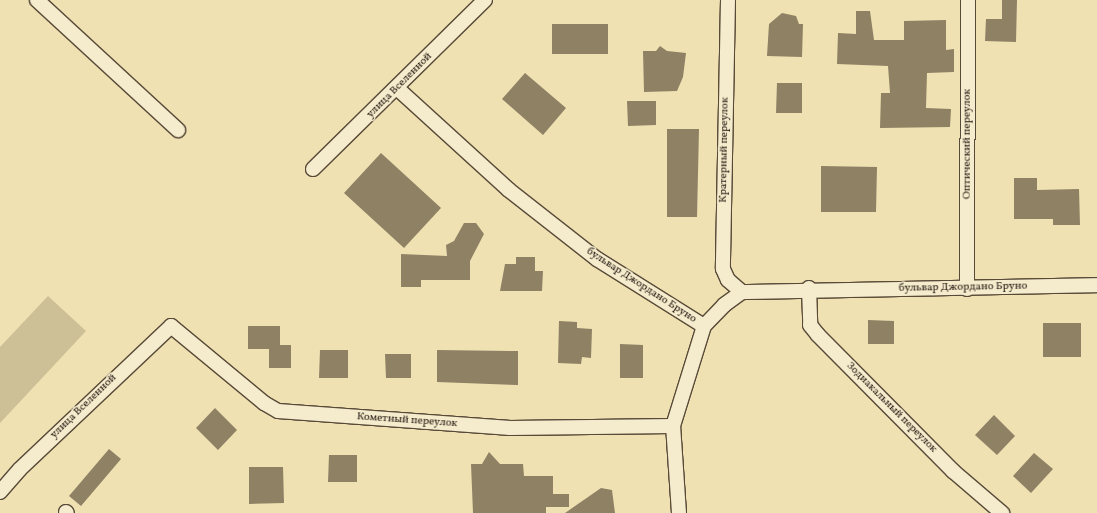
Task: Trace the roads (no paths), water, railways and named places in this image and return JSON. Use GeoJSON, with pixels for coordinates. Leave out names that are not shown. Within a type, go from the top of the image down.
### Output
{"type":"FeatureCollection","features":[{"type":"Feature","properties":{"kind":"street"},"geometry":{"type":"LineString","coordinates":[[37,0],[178,130]]}},
{"type":"Feature","properties":{"kind":"street","name":"улица Вселенной"},"geometry":{"type":"LineString","coordinates":[[313,169],[398,89],[485,0]]}},
{"type":"Feature","properties":{"kind":"street","name":"Кратерный переулок"},"geometry":{"type":"LineString","coordinates":[[728,0],[722,269],[728,280],[742,292]]}},
{"type":"Feature","properties":{"kind":"street","name":"Оптический переулок"},"geometry":{"type":"LineString","coordinates":[[967,289],[968,0]]}},
{"type":"Feature","properties":{"kind":"street","name":"бульвар Джордано Бруно"},"geometry":{"type":"LineString","coordinates":[[398,89],[509,190],[597,259],[704,326],[742,292],[809,288],[967,289],[1097,285]]}},
{"type":"Feature","properties":{"kind":"street","name":"Зодиакальный переулок"},"geometry":{"type":"LineString","coordinates":[[809,288],[810,325],[818,335],[953,471],[1002,513]]}},
{"type":"Feature","properties":{"kind":"street","name":"улица Вселенной"},"geometry":{"type":"LineString","coordinates":[[0,492],[20,469],[171,326]]}},
{"type":"Feature","properties":{"kind":"street","name":"Кометный переулок"},"geometry":{"type":"LineString","coordinates":[[171,326],[264,403],[278,411],[510,428],[673,426]]}},
{"type":"Feature","properties":{"kind":"street"},"geometry":{"type":"LineString","coordinates":[[679,513],[673,426],[704,326]]}}]}
